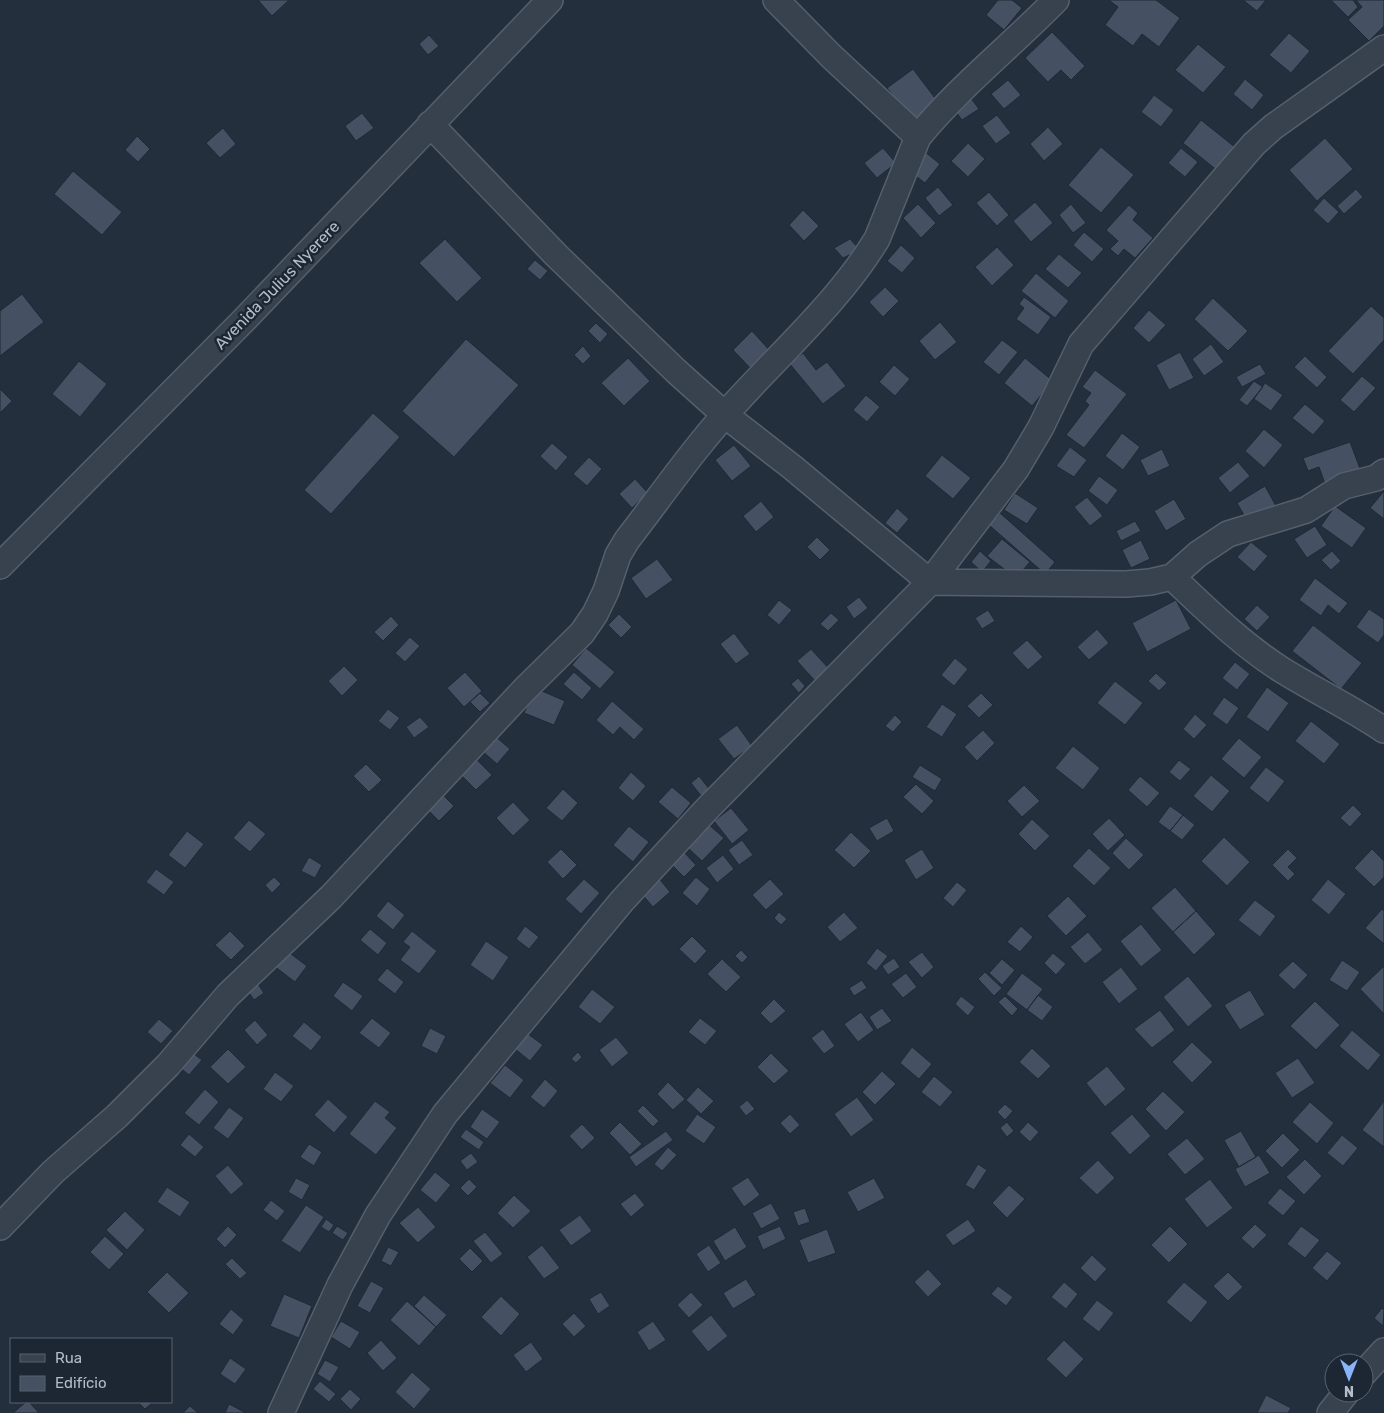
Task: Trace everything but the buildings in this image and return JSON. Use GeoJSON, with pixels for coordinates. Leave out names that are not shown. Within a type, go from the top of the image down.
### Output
{"type":"FeatureCollection","features":[{"type":"Feature","properties":{"kind":"street","name":"Avenida Julius Nyerere"},"geometry":{"type":"LineString","coordinates":[[0,566],[243,321],[550,0]]}},
{"type":"Feature","properties":{"kind":"street"},"geometry":{"type":"LineString","coordinates":[[776,0],[918,137]]}},
{"type":"Feature","properties":{"kind":"street"},"geometry":{"type":"LineString","coordinates":[[0,1227],[53,1172],[117,1116],[161,1071],[228,995],[331,897],[524,690],[582,633],[606,591],[618,555],[627,540],[725,415],[826,304],[868,254],[918,137],[943,106],[1014,43],[1056,0]]}},
{"type":"Feature","properties":{"kind":"street"},"geometry":{"type":"LineString","coordinates":[[281,1413],[340,1285],[378,1215],[445,1114],[622,901],[707,809],[930,582],[1016,468],[1041,427],[1081,344],[1254,144],[1273,128],[1384,48]]}},
{"type":"Feature","properties":{"kind":"street"},"geometry":{"type":"LineString","coordinates":[[430,124],[556,254],[676,371],[725,415],[792,467],[930,582],[1126,584],[1150,582],[1172,577],[1198,554],[1228,534],[1306,510],[1344,486],[1376,478],[1384,472]]}},
{"type":"Feature","properties":{"kind":"street"},"geometry":{"type":"LineString","coordinates":[[1172,577],[1250,648],[1282,670],[1347,705],[1384,730]]}},
{"type":"Feature","properties":{"kind":"street"},"geometry":{"type":"LineString","coordinates":[[1374,1362],[1384,1351]]}},
{"type":"Feature","properties":{"kind":"street"},"geometry":{"type":"LineString","coordinates":[[1330,1413],[1338,1403]]}}]}
